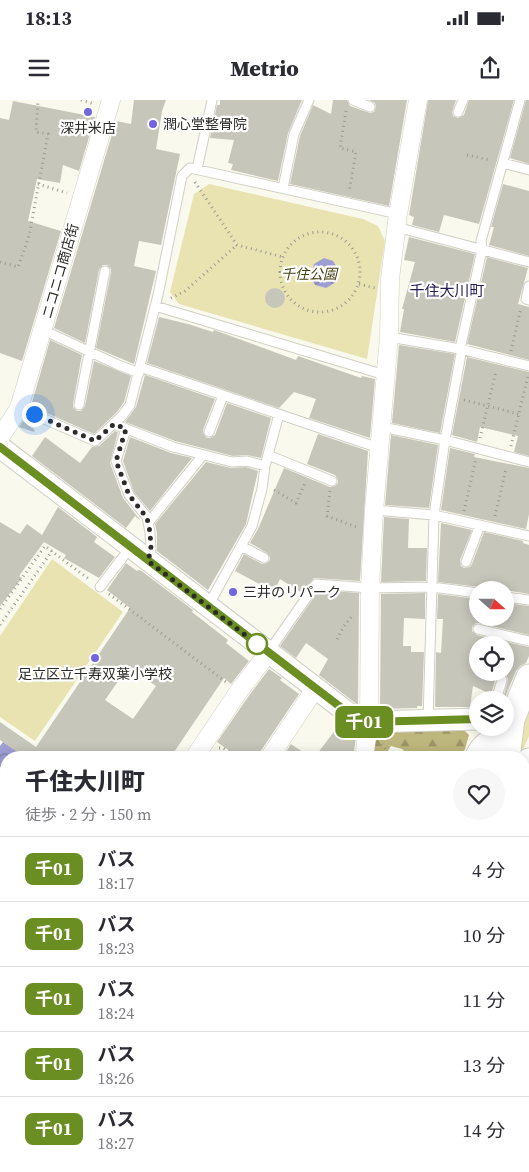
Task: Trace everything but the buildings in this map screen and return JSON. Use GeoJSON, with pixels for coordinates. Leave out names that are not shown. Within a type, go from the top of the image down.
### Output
{"type":"FeatureCollection","features":[{"type":"Feature","properties":{"kind":"main road"},"geometry":{"type":"LineString","coordinates":[[514,707],[529,677]]}},
{"type":"Feature","properties":{"kind":"main road"},"geometry":{"type":"LineString","coordinates":[[507,751],[508,736]]}},
{"type":"Feature","properties":{"kind":"street","name":"ニコニコ商店街"},"geometry":{"type":"LineString","coordinates":[[0,438],[19,408],[112,100]]}},
{"type":"Feature","properties":{"kind":"street"},"geometry":{"type":"LineString","coordinates":[[365,751],[368,722],[370,588],[374,510],[389,337],[390,279],[397,220],[418,100]]}},
{"type":"Feature","properties":{"kind":"street"},"geometry":{"type":"LineString","coordinates":[[0,447],[356,719],[368,722],[469,719]]}},
{"type":"Feature","properties":{"kind":"street"},"geometry":{"type":"LineString","coordinates":[[199,751],[239,691],[268,653]]}},
{"type":"Feature","properties":{"kind":"street"},"geometry":{"type":"LineString","coordinates":[[274,751],[315,689]]}},
{"type":"Feature","properties":{"kind":"street"},"geometry":{"type":"LineString","coordinates":[[478,751],[480,736]]}},
{"type":"Feature","properties":{"kind":"street"},"geometry":{"type":"LineString","coordinates":[[479,751],[482,744],[488,741],[501,742],[506,751]]}},
{"type":"Feature","properties":{"kind":"lane"},"geometry":{"type":"LineString","coordinates":[[197,169],[212,100]]}},
{"type":"Feature","properties":{"kind":"lane"},"geometry":{"type":"LineString","coordinates":[[283,188],[294,134],[309,100]]}},
{"type":"Feature","properties":{"kind":"lane"},"geometry":{"type":"LineString","coordinates":[[353,100],[370,108]]}},
{"type":"Feature","properties":{"kind":"lane"},"geometry":{"type":"LineString","coordinates":[[458,112],[463,100]]}},
{"type":"Feature","properties":{"kind":"lane"},"geometry":{"type":"LineString","coordinates":[[428,720],[434,516],[445,440],[461,354],[460,349],[482,250],[481,240],[520,100]]}},
{"type":"Feature","properties":{"kind":"lane"},"geometry":{"type":"LineString","coordinates":[[503,163],[529,170]]}},
{"type":"Feature","properties":{"kind":"lane"},"geometry":{"type":"LineString","coordinates":[[19,408],[95,441],[122,416],[130,405],[155,306],[182,176],[190,168],[347,202],[482,250],[529,262]]}},
{"type":"Feature","properties":{"kind":"lane"},"geometry":{"type":"LineString","coordinates":[[79,405],[105,271]]}},
{"type":"Feature","properties":{"kind":"lane"},"geometry":{"type":"LineString","coordinates":[[527,299],[529,286]]}},
{"type":"Feature","properties":{"kind":"lane"},"geometry":{"type":"LineString","coordinates":[[155,306],[385,375]]}},
{"type":"Feature","properties":{"kind":"lane"},"geometry":{"type":"LineString","coordinates":[[43,330],[89,352],[140,370],[379,448]]}},
{"type":"Feature","properties":{"kind":"lane"},"geometry":{"type":"LineString","coordinates":[[389,337],[460,349],[529,366]]}},
{"type":"Feature","properties":{"kind":"lane"},"geometry":{"type":"LineString","coordinates":[[209,432],[223,396]]}},
{"type":"Feature","properties":{"kind":"lane"},"geometry":{"type":"LineString","coordinates":[[208,606],[252,526],[279,414]]}},
{"type":"Feature","properties":{"kind":"lane"},"geometry":{"type":"LineString","coordinates":[[114,424],[173,447],[232,462],[247,461],[265,466]]}},
{"type":"Feature","properties":{"kind":"lane"},"geometry":{"type":"LineString","coordinates":[[382,427],[445,440],[529,462]]}},
{"type":"Feature","properties":{"kind":"lane"},"geometry":{"type":"LineString","coordinates":[[126,429],[116,461],[129,495],[147,518],[151,549],[148,561]]}},
{"type":"Feature","properties":{"kind":"lane"},"geometry":{"type":"LineString","coordinates":[[148,523],[203,455]]}},
{"type":"Feature","properties":{"kind":"lane"},"geometry":{"type":"LineString","coordinates":[[268,455],[332,480]]}},
{"type":"Feature","properties":{"kind":"lane"},"geometry":{"type":"LineString","coordinates":[[374,510],[434,516],[529,534]]}},
{"type":"Feature","properties":{"kind":"lane"},"geometry":{"type":"LineString","coordinates":[[466,562],[480,525]]}},
{"type":"Feature","properties":{"kind":"lane"},"geometry":{"type":"LineString","coordinates":[[241,546],[264,558]]}},
{"type":"Feature","properties":{"kind":"lane"},"geometry":{"type":"LineString","coordinates":[[100,587],[130,548]]}},
{"type":"Feature","properties":{"kind":"lane"},"geometry":{"type":"LineString","coordinates":[[268,653],[316,584],[370,588],[432,587],[469,592]]}},
{"type":"Feature","properties":{"kind":"lane"},"geometry":{"type":"LineString","coordinates":[[514,598],[529,600]]}},
{"type":"Feature","properties":{"kind":"lane"},"geometry":{"type":"LineString","coordinates":[[478,629],[529,641]]}},
{"type":"Feature","properties":{"kind":"path"},"geometry":{"type":"LineString","coordinates":[[0,262],[18,267],[29,236],[48,134],[36,132],[38,100]]}},
{"type":"Feature","properties":{"kind":"path"},"geometry":{"type":"LineString","coordinates":[[346,110],[340,148],[356,152],[347,202]]}},
{"type":"Feature","properties":{"kind":"path"},"geometry":{"type":"LineString","coordinates":[[467,155],[503,163]]}},
{"type":"Feature","properties":{"kind":"path"},"geometry":{"type":"LineString","coordinates":[[187,171],[237,244],[282,257]]}},
{"type":"Feature","properties":{"kind":"path"},"geometry":{"type":"LineString","coordinates":[[38,184],[82,197]]}},
{"type":"Feature","properties":{"kind":"path"},"geometry":{"type":"LineString","coordinates":[[318,231],[337,234],[352,245],[360,260],[361,274],[357,290],[348,301],[330,311],[308,310],[292,302],[284,290],[280,273],[282,257],[290,244],[305,234],[318,231]]}},
{"type":"Feature","properties":{"kind":"path"},"geometry":{"type":"LineString","coordinates":[[155,306],[185,291],[237,244]]}},
{"type":"Feature","properties":{"kind":"path"},"geometry":{"type":"LineString","coordinates":[[462,521],[488,406],[523,303],[527,299]]}},
{"type":"Feature","properties":{"kind":"path"},"geometry":{"type":"LineString","coordinates":[[493,528],[529,374]]}},
{"type":"Feature","properties":{"kind":"path"},"geometry":{"type":"LineString","coordinates":[[452,398],[519,414]]}},
{"type":"Feature","properties":{"kind":"path"},"geometry":{"type":"LineString","coordinates":[[262,483],[296,503],[310,472]]}},
{"type":"Feature","properties":{"kind":"path"},"geometry":{"type":"LineString","coordinates":[[332,480],[327,516],[373,533]]}},
{"type":"Feature","properties":{"kind":"path"},"geometry":{"type":"LineString","coordinates":[[0,609],[45,546],[239,691]]}},
{"type":"Feature","properties":{"kind":"path"},"geometry":{"type":"LineString","coordinates":[[0,625],[52,551]]}},
{"type":"Feature","properties":{"kind":"green space","name":"千住公園"},"geometry":{"type":"Polygon","coordinates":[[[209,184],[363,219],[378,226],[385,241],[367,359],[179,304],[170,292],[194,194],[209,184]]]}},
{"type":"Feature","properties":{"kind":"green space"},"geometry":{"type":"Polygon","coordinates":[[[52,559],[123,612],[35,741],[0,717],[0,636],[52,559]]]}},
{"type":"Feature","properties":{"kind":"green space"},"geometry":{"type":"Polygon","coordinates":[[[529,701],[529,736],[523,751],[519,751],[515,735],[529,701]]]}},
{"type":"Feature","properties":{"kind":"green space"},"geometry":{"type":"Polygon","coordinates":[[[385,730],[452,730],[465,731],[469,735],[464,751],[404,751],[391,746],[388,751],[370,751],[371,740],[376,734],[382,734],[385,730]]]}},
{"type":"Feature","properties":{"kind":"water"},"geometry":{"type":"Polygon","coordinates":[[[324,258],[333,261],[339,271],[336,282],[326,288],[315,285],[311,276],[314,264],[324,258]],[[324,266],[319,270],[318,275],[323,280],[328,280],[332,277],[329,267],[324,266]]]}},
{"type":"Feature","properties":{"kind":"water"},"geometry":{"type":"Polygon","coordinates":[[[3,742],[17,751],[0,751],[0,746],[3,742]]]}},
{"type":"Feature","properties":{"kind":"bus line","name":"千01"},"geometry":{"type":"LineString","coordinates":[[0,447],[114,536],[356,719],[368,722],[469,719]]}},
{"type":"Feature","properties":{"kind":"place","name":"深井米店"},"geometry":{"type":"Point","coordinates":[88,112]}},
{"type":"Feature","properties":{"kind":"place","name":"潤心堂整骨院"},"geometry":{"type":"Point","coordinates":[153,124]}},
{"type":"Feature","properties":{"kind":"place","name":"三井のリパーク"},"geometry":{"type":"Point","coordinates":[233,592]}},
{"type":"Feature","properties":{"kind":"place","name":"足立区立千寿双葉小学校"},"geometry":{"type":"Point","coordinates":[95,658]}},
{"type":"Feature","properties":{"kind":"district","name":"千住大川町"},"geometry":{"type":"Point","coordinates":[447,290]}},
{"type":"Feature","properties":{"kind":"route"},"geometry":{"type":"LineString","coordinates":[[34,414],[95,441],[114,424],[126,429],[116,461],[129,495],[147,518],[151,549],[148,561],[257,644]]}}]}
